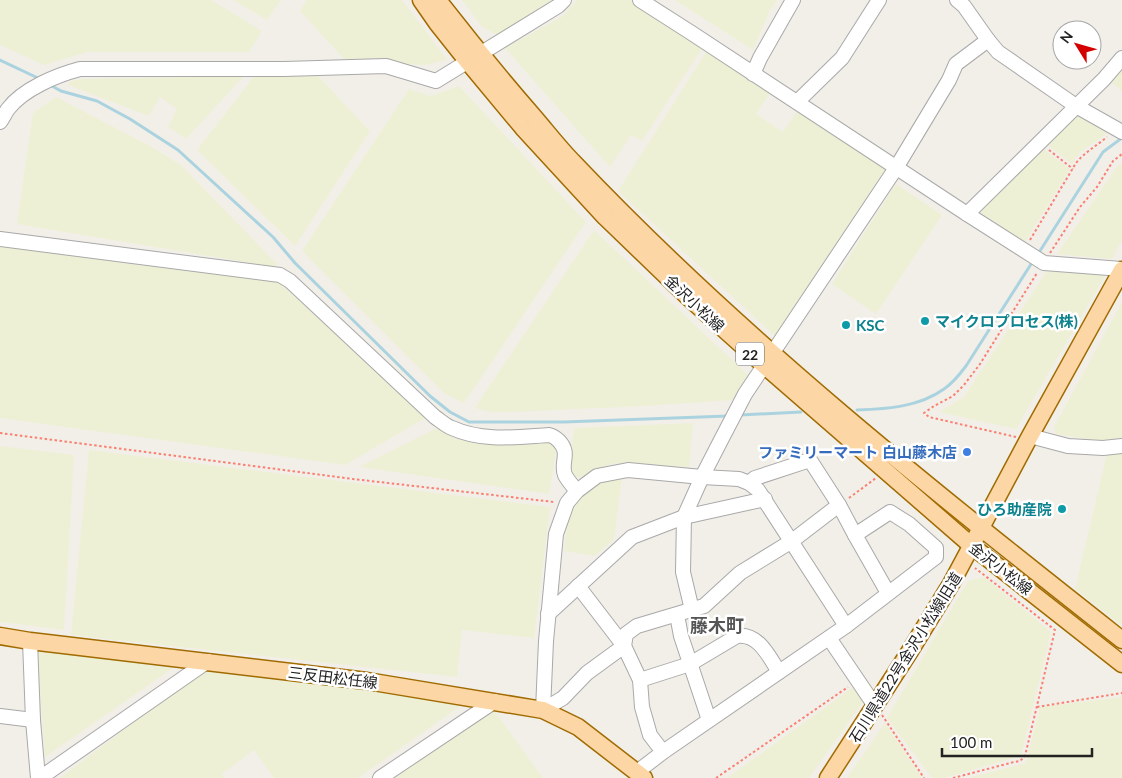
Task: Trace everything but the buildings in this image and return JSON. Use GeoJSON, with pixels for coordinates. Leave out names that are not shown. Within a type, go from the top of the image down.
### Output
{"type":"FeatureCollection","features":[{"type":"Feature","properties":{"kind":"main road","name":"金沢小松線"},"geometry":{"type":"LineString","coordinates":[[421,0],[437,23],[474,58]]}},
{"type":"Feature","properties":{"kind":"main road","name":"金沢小松線"},"geometry":{"type":"LineString","coordinates":[[438,0],[474,58],[523,128],[605,218],[688,297],[769,360],[886,471],[968,553],[1122,664]]}},
{"type":"Feature","properties":{"kind":"main road","name":"石川県道22号金沢小松線旧道"},"geometry":{"type":"LineString","coordinates":[[828,778],[876,706],[968,553],[1122,270]]}},
{"type":"Feature","properties":{"kind":"main road","name":"金沢小松線"},"geometry":{"type":"LineString","coordinates":[[769,360],[799,377],[981,529],[1122,640]]}},
{"type":"Feature","properties":{"kind":"main road","name":"三反田松任線"},"geometry":{"type":"LineString","coordinates":[[0,636],[367,681],[543,710],[578,727],[640,775]]}},
{"type":"Feature","properties":{"kind":"street"},"geometry":{"type":"LineString","coordinates":[[0,122],[9,108],[6,103],[62,74],[80,69],[284,69],[386,66],[436,81],[558,6],[564,0]]}},
{"type":"Feature","properties":{"kind":"street"},"geometry":{"type":"LineString","coordinates":[[640,0],[1044,263],[1122,270]]}},
{"type":"Feature","properties":{"kind":"street"},"geometry":{"type":"LineString","coordinates":[[753,74],[760,58],[794,0]]}},
{"type":"Feature","properties":{"kind":"street"},"geometry":{"type":"LineString","coordinates":[[797,102],[842,58],[878,0]]}},
{"type":"Feature","properties":{"kind":"street"},"geometry":{"type":"LineString","coordinates":[[957,0],[964,6],[998,52],[1076,106],[1120,130]]}},
{"type":"Feature","properties":{"kind":"street"},"geometry":{"type":"LineString","coordinates":[[692,610],[682,572],[684,517],[702,477],[741,403],[896,168],[949,80],[956,64],[988,40]]}},
{"type":"Feature","properties":{"kind":"street"},"geometry":{"type":"LineString","coordinates":[[967,214],[1104,79],[1122,58]]}},
{"type":"Feature","properties":{"kind":"street"},"geometry":{"type":"LineString","coordinates":[[0,239],[280,274],[290,281],[435,417],[450,428],[486,438],[554,436],[565,451],[564,473],[577,491]]}},
{"type":"Feature","properties":{"kind":"street"},"geometry":{"type":"LineString","coordinates":[[1029,438],[1068,446],[1103,448],[1122,446]]}},
{"type":"Feature","properties":{"kind":"street"},"geometry":{"type":"LineString","coordinates":[[749,483],[755,478],[810,460],[839,505],[888,593]]}},
{"type":"Feature","properties":{"kind":"street"},"geometry":{"type":"LineString","coordinates":[[543,710],[546,641],[556,534],[567,503],[577,491],[597,476],[628,470],[739,479],[749,483],[758,490],[846,626]]}},
{"type":"Feature","properties":{"kind":"street"},"geometry":{"type":"LineString","coordinates":[[548,614],[632,537],[684,517],[764,499]]}},
{"type":"Feature","properties":{"kind":"street"},"geometry":{"type":"LineString","coordinates":[[543,710],[563,698],[587,673],[624,646],[626,634],[637,626],[704,606],[740,573],[792,541],[839,505]]}},
{"type":"Feature","properties":{"kind":"street"},"geometry":{"type":"LineString","coordinates":[[640,775],[663,752],[846,626],[936,558],[936,548],[909,524],[890,512],[855,535]]}},
{"type":"Feature","properties":{"kind":"street"},"geometry":{"type":"LineString","coordinates":[[578,586],[624,646],[640,680],[642,707],[650,735],[663,752]]}},
{"type":"Feature","properties":{"kind":"street"},"geometry":{"type":"LineString","coordinates":[[677,614],[681,636],[709,720]]}},
{"type":"Feature","properties":{"kind":"street"},"geometry":{"type":"LineString","coordinates":[[640,680],[690,664],[737,636],[750,638],[761,645],[779,672]]}},
{"type":"Feature","properties":{"kind":"street"},"geometry":{"type":"LineString","coordinates":[[829,638],[876,706]]}},
{"type":"Feature","properties":{"kind":"street"},"geometry":{"type":"LineString","coordinates":[[30,641],[33,720],[39,778],[208,661]]}},
{"type":"Feature","properties":{"kind":"street"},"geometry":{"type":"LineString","coordinates":[[380,778],[495,701]]}},
{"type":"Feature","properties":{"kind":"street"},"geometry":{"type":"LineString","coordinates":[[0,716],[33,720]]}},
{"type":"Feature","properties":{"kind":"path"},"geometry":{"type":"LineString","coordinates":[[1026,251],[1082,156],[1120,130]]}},
{"type":"Feature","properties":{"kind":"path"},"geometry":{"type":"LineString","coordinates":[[1040,142],[1073,169]]}},
{"type":"Feature","properties":{"kind":"path"},"geometry":{"type":"LineString","coordinates":[[1029,438],[929,417],[924,413],[953,396],[970,378],[1080,207],[1102,180],[1113,161],[1122,154]]}},
{"type":"Feature","properties":{"kind":"path"},"geometry":{"type":"LineString","coordinates":[[0,433],[353,479],[567,503]]}},
{"type":"Feature","properties":{"kind":"path"},"geometry":{"type":"LineString","coordinates":[[839,505],[886,471]]}},
{"type":"Feature","properties":{"kind":"path"},"geometry":{"type":"LineString","coordinates":[[953,778],[1020,761],[1025,756],[1055,630],[968,553]]}},
{"type":"Feature","properties":{"kind":"path"},"geometry":{"type":"LineString","coordinates":[[716,778],[858,680]]}},
{"type":"Feature","properties":{"kind":"path"},"geometry":{"type":"LineString","coordinates":[[1037,707],[1122,693]]}},
{"type":"Feature","properties":{"kind":"path"},"geometry":{"type":"LineString","coordinates":[[876,706],[924,778]]}},
{"type":"Feature","properties":{"kind":"green space"},"geometry":{"type":"Polygon","coordinates":[[[0,0],[211,0],[262,31],[249,52],[88,52],[44,65],[0,45],[0,0]]]}},
{"type":"Feature","properties":{"kind":"green space"},"geometry":{"type":"Polygon","coordinates":[[[233,0],[281,0],[267,20],[233,0]]]}},
{"type":"Feature","properties":{"kind":"green space"},"geometry":{"type":"Polygon","coordinates":[[[307,0],[402,0],[447,60],[425,65],[346,61],[300,11],[307,0]]]}},
{"type":"Feature","properties":{"kind":"green space"},"geometry":{"type":"Polygon","coordinates":[[[462,0],[553,0],[500,36],[482,27],[462,0]]]}},
{"type":"Feature","properties":{"kind":"green space"},"geometry":{"type":"Polygon","coordinates":[[[577,0],[630,0],[703,47],[642,141],[631,135],[610,167],[505,48],[563,16],[577,0]]]}},
{"type":"Feature","properties":{"kind":"green space"},"geometry":{"type":"Polygon","coordinates":[[[675,0],[777,0],[769,12],[753,50],[675,0]]]}},
{"type":"Feature","properties":{"kind":"green space"},"geometry":{"type":"Polygon","coordinates":[[[708,49],[772,90],[756,114],[783,132],[798,110],[890,168],[779,340],[618,191],[708,49]]]}},
{"type":"Feature","properties":{"kind":"green space"},"geometry":{"type":"Polygon","coordinates":[[[1122,69],[1122,91],[1111,82],[1122,69]]]}},
{"type":"Feature","properties":{"kind":"green space"},"geometry":{"type":"Polygon","coordinates":[[[255,75],[318,76],[370,131],[295,246],[197,150],[255,75]]]}},
{"type":"Feature","properties":{"kind":"green space"},"geometry":{"type":"Polygon","coordinates":[[[244,76],[186,139],[168,127],[177,109],[160,97],[149,116],[68,85],[71,81],[82,79],[244,76]]]}},
{"type":"Feature","properties":{"kind":"green space"},"geometry":{"type":"Polygon","coordinates":[[[459,86],[586,222],[464,403],[444,393],[302,251],[409,89],[431,96],[459,86]]]}},
{"type":"Feature","properties":{"kind":"green space"},"geometry":{"type":"Polygon","coordinates":[[[56,97],[152,147],[181,165],[277,264],[275,267],[17,224],[33,113],[56,97]]]}},
{"type":"Feature","properties":{"kind":"green space"},"geometry":{"type":"Polygon","coordinates":[[[1071,115],[1081,115],[1111,131],[1080,152],[1072,164],[1045,143],[1071,115]]]}},
{"type":"Feature","properties":{"kind":"green space"},"geometry":{"type":"Polygon","coordinates":[[[1042,148],[1070,169],[1025,242],[977,210],[1042,148]]]}},
{"type":"Feature","properties":{"kind":"green space"},"geometry":{"type":"Polygon","coordinates":[[[1122,163],[1122,240],[1112,259],[1057,254],[1117,167],[1122,163]]]}},
{"type":"Feature","properties":{"kind":"green space"},"geometry":{"type":"Polygon","coordinates":[[[896,184],[942,215],[876,314],[832,284],[896,184]]]}},
{"type":"Feature","properties":{"kind":"green space"},"geometry":{"type":"Polygon","coordinates":[[[594,230],[748,375],[734,400],[513,412],[490,412],[475,408],[594,230]]]}},
{"type":"Feature","properties":{"kind":"green space"},"geometry":{"type":"Polygon","coordinates":[[[0,246],[277,281],[427,417],[345,465],[0,418],[0,246]]]}},
{"type":"Feature","properties":{"kind":"green space"},"geometry":{"type":"Polygon","coordinates":[[[1047,271],[1106,274],[1016,429],[939,412],[964,397],[1047,271]]]}},
{"type":"Feature","properties":{"kind":"green space"},"geometry":{"type":"Polygon","coordinates":[[[1122,302],[1122,441],[1106,442],[1056,434],[1054,427],[1122,302]]]}},
{"type":"Feature","properties":{"kind":"green space"},"geometry":{"type":"Polygon","coordinates":[[[693,423],[689,467],[615,463],[594,470],[581,478],[572,475],[574,428],[693,423]]]}},
{"type":"Feature","properties":{"kind":"green space"},"geometry":{"type":"Polygon","coordinates":[[[437,428],[456,439],[549,440],[557,446],[549,494],[359,467],[437,428]]]}},
{"type":"Feature","properties":{"kind":"green space"},"geometry":{"type":"Polygon","coordinates":[[[0,446],[74,455],[64,630],[0,622],[0,446]]]}},
{"type":"Feature","properties":{"kind":"green space"},"geometry":{"type":"Polygon","coordinates":[[[89,450],[550,507],[534,638],[462,630],[457,677],[71,635],[89,450]]]}},
{"type":"Feature","properties":{"kind":"green space"},"geometry":{"type":"Polygon","coordinates":[[[1122,453],[1122,626],[1075,589],[1107,454],[1122,453]]]}},
{"type":"Feature","properties":{"kind":"green space"},"geometry":{"type":"Polygon","coordinates":[[[622,477],[614,539],[595,556],[564,551],[569,509],[581,493],[599,479],[622,477]]]}},
{"type":"Feature","properties":{"kind":"green space"},"geometry":{"type":"Polygon","coordinates":[[[984,577],[1051,632],[1021,756],[944,778],[932,778],[887,718],[968,581],[984,577]]]}},
{"type":"Feature","properties":{"kind":"green space"},"geometry":{"type":"Polygon","coordinates":[[[37,651],[176,666],[45,757],[37,651]]]}},
{"type":"Feature","properties":{"kind":"green space"},"geometry":{"type":"Polygon","coordinates":[[[204,669],[465,703],[358,778],[274,778],[254,750],[222,774],[224,778],[60,778],[204,669]]]}},
{"type":"Feature","properties":{"kind":"green space"},"geometry":{"type":"Polygon","coordinates":[[[855,686],[864,700],[809,778],[727,778],[855,686]]]}},
{"type":"Feature","properties":{"kind":"green space"},"geometry":{"type":"Polygon","coordinates":[[[1122,697],[1122,778],[968,778],[1026,763],[1040,707],[1122,697]]]}},
{"type":"Feature","properties":{"kind":"green space"},"geometry":{"type":"Polygon","coordinates":[[[493,709],[543,778],[395,778],[493,709]]]}},
{"type":"Feature","properties":{"kind":"green space"},"geometry":{"type":"Polygon","coordinates":[[[885,723],[922,778],[847,778],[885,723]]]}},
{"type":"Feature","properties":{"kind":"waterway"},"geometry":{"type":"LineString","coordinates":[[0,60],[40,79]]}},
{"type":"Feature","properties":{"kind":"waterway"},"geometry":{"type":"LineString","coordinates":[[50,85],[61,91],[97,101],[130,119],[178,150],[273,237],[295,263],[430,396],[450,412],[469,422],[564,422],[728,416]]}},
{"type":"Feature","properties":{"kind":"waterway"},"geometry":{"type":"LineString","coordinates":[[1038,254],[1103,152],[1122,138]]}},
{"type":"Feature","properties":{"kind":"waterway"},"geometry":{"type":"LineString","coordinates":[[857,410],[891,408],[924,400],[950,384],[966,366],[1033,261]]}},
{"type":"Feature","properties":{"kind":"waterway"},"geometry":{"type":"LineString","coordinates":[[740,415],[801,412]]}},
{"type":"Feature","properties":{"kind":"place","name":"マイクロプロセス(株)"},"geometry":{"type":"Point","coordinates":[925,321]}},
{"type":"Feature","properties":{"kind":"place","name":"KSC"},"geometry":{"type":"Point","coordinates":[846,325]}},
{"type":"Feature","properties":{"kind":"place","name":"ファミリーマート 白山藤木店"},"geometry":{"type":"Point","coordinates":[967,452]}},
{"type":"Feature","properties":{"kind":"place","name":"ひろ助産院"},"geometry":{"type":"Point","coordinates":[1062,509]}},
{"type":"Feature","properties":{"kind":"district","name":"藤木町"},"geometry":{"type":"Point","coordinates":[717,625]}}]}
